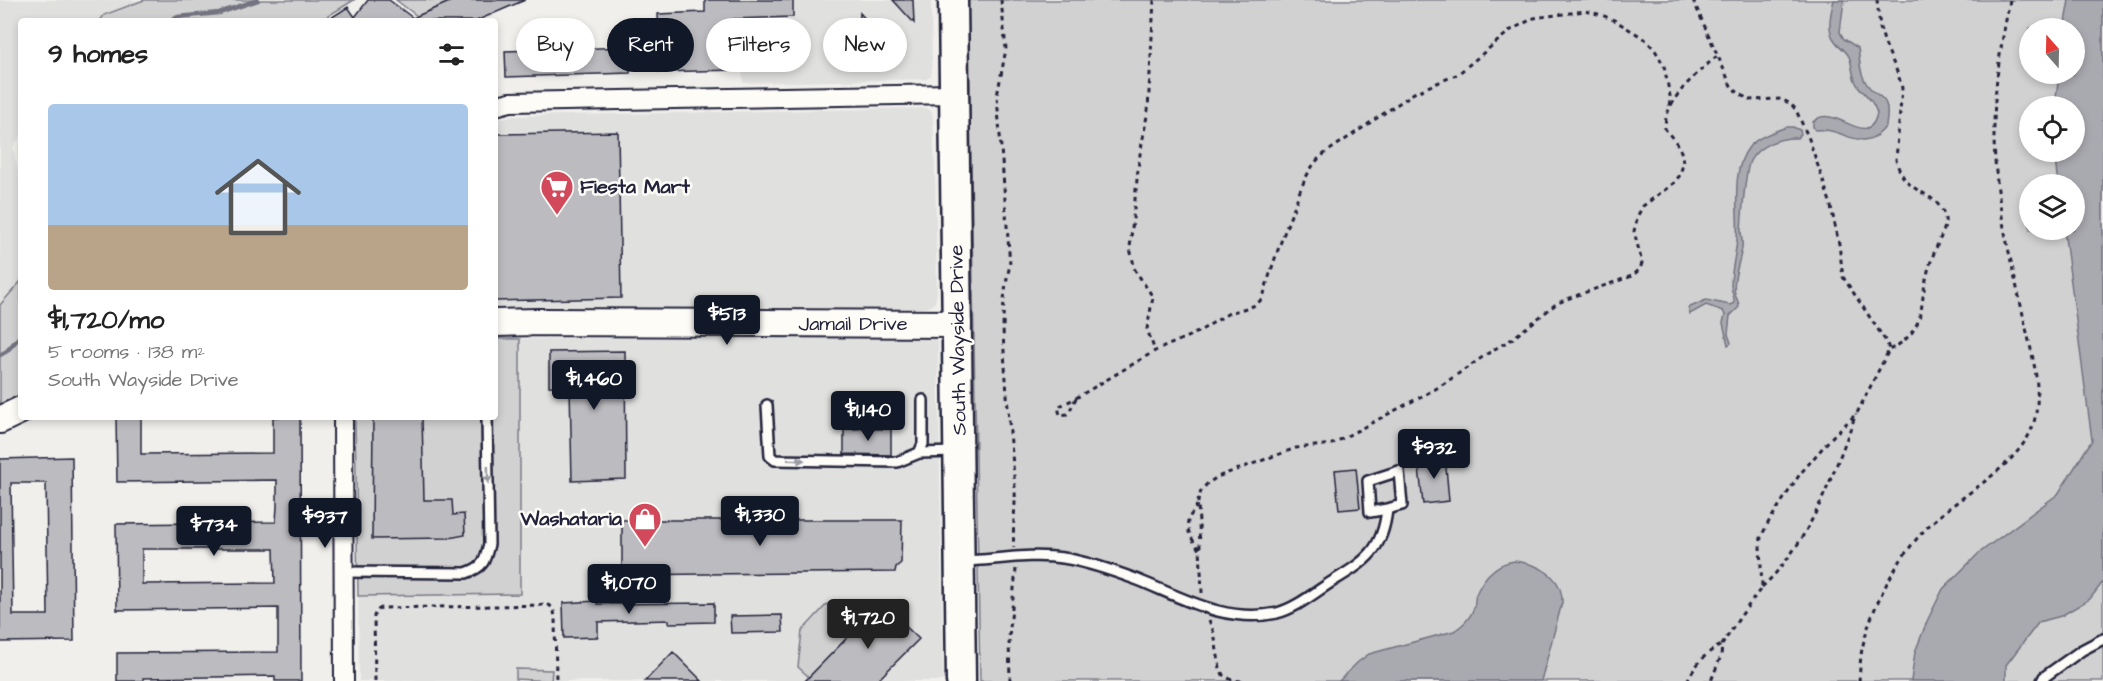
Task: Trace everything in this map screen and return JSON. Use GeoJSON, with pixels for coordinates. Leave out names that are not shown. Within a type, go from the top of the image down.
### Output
{"type":"FeatureCollection","features":[{"type":"Feature","properties":{"kind":"main road","name":"South Wayside Drive"},"geometry":{"type":"LineString","coordinates":[[953,0],[961,681]]}},
{"type":"Feature","properties":{"kind":"street"},"geometry":{"type":"LineString","coordinates":[[498,105],[510,102],[953,94]]}},
{"type":"Feature","properties":{"kind":"street","name":"Jamail Drive"},"geometry":{"type":"LineString","coordinates":[[498,323],[958,324]]}},
{"type":"Feature","properties":{"kind":"street"},"geometry":{"type":"LineString","coordinates":[[0,420],[18,411]]}},
{"type":"Feature","properties":{"kind":"street"},"geometry":{"type":"LineString","coordinates":[[343,420],[344,681]]}},
{"type":"Feature","properties":{"kind":"lane"},"geometry":{"type":"LineString","coordinates":[[919,453],[923,444],[923,400]]}},
{"type":"Feature","properties":{"kind":"lane"},"geometry":{"type":"LineString","coordinates":[[767,405],[768,449],[770,456],[775,460],[897,462],[919,453],[959,452]]}},
{"type":"Feature","properties":{"kind":"lane"},"geometry":{"type":"LineString","coordinates":[[344,572],[466,573],[478,569],[485,561],[489,544],[487,420]]}},
{"type":"Feature","properties":{"kind":"lane"},"geometry":{"type":"LineString","coordinates":[[1399,471],[1402,505],[1387,509],[1370,512],[1368,481],[1399,471]]}},
{"type":"Feature","properties":{"kind":"lane"},"geometry":{"type":"LineString","coordinates":[[960,561],[1036,556],[1063,558],[1138,580],[1205,609],[1243,615],[1279,612],[1293,606],[1367,558],[1378,543],[1385,527],[1387,509]]}},
{"type":"Feature","properties":{"kind":"lane"},"geometry":{"type":"LineString","coordinates":[[2042,681],[2044,677],[2073,656],[2103,639]]}},
{"type":"Feature","properties":{"kind":"path"},"geometry":{"type":"LineString","coordinates":[[1001,0],[1006,49],[997,96],[1010,265],[1002,310],[1015,493],[1012,529],[1016,558],[1009,638],[1010,681]]}},
{"type":"Feature","properties":{"kind":"path"},"geometry":{"type":"LineString","coordinates":[[1154,0],[1148,110],[1137,170],[1130,248],[1135,270],[1153,297],[1147,329],[1155,351]]}},
{"type":"Feature","properties":{"kind":"path"},"geometry":{"type":"LineString","coordinates":[[1693,0],[1732,88],[1749,100],[1781,99],[1791,104],[1796,110],[1830,202],[1843,277],[1887,343],[1889,350]]}},
{"type":"Feature","properties":{"kind":"path"},"geometry":{"type":"LineString","coordinates":[[1688,681],[1707,653],[1722,645],[1762,587],[1785,563],[1804,535],[1824,495],[1857,413],[1889,350],[1901,344],[1916,325],[1930,263],[1946,227],[1942,210],[1937,204],[1913,188],[1899,171],[1896,160],[1902,88],[1880,28],[1877,0]]}},
{"type":"Feature","properties":{"kind":"path"},"geometry":{"type":"LineString","coordinates":[[1859,681],[1863,649],[1876,605],[1899,561],[1934,520],[2000,469],[2024,443],[2034,424],[2037,381],[2014,276],[1996,172],[1994,123],[1998,60],[2010,0]]}},
{"type":"Feature","properties":{"kind":"path"},"geometry":{"type":"LineString","coordinates":[[1077,398],[1068,414],[1060,415],[1059,407],[1155,351],[1198,332],[1229,313],[1253,306],[1260,301],[1279,242],[1305,177],[1321,156],[1414,93],[1458,74],[1521,23],[1534,18],[1585,11],[1614,20],[1645,39],[1655,50],[1664,66],[1670,96],[1665,129],[1678,145],[1683,164],[1680,175],[1674,183],[1643,206],[1638,215],[1634,231],[1642,263],[1640,269],[1632,276],[1556,304],[1512,339],[1439,387],[1332,444],[1296,448],[1217,477],[1201,491],[1196,508],[1190,517],[1188,527],[1192,539],[1201,552]]}},
{"type":"Feature","properties":{"kind":"path"},"geometry":{"type":"LineString","coordinates":[[1669,110],[1684,88],[1717,56]]}},
{"type":"Feature","properties":{"kind":"path"},"geometry":{"type":"LineString","coordinates":[[1762,587],[1760,547],[1761,537],[1768,523],[1806,466],[1857,413]]}},
{"type":"Feature","properties":{"kind":"path"},"geometry":{"type":"LineString","coordinates":[[1198,501],[1202,592],[1205,609],[1214,633],[1223,675],[1232,680],[1242,681]]}},
{"type":"Feature","properties":{"kind":"path"},"geometry":{"type":"LineString","coordinates":[[375,681],[374,616],[381,608],[549,604],[555,616],[556,681]]}},
{"type":"Feature","properties":{"kind":"path"},"geometry":{"type":"LineString","coordinates":[[1711,681],[1721,656],[1722,645]]}},
{"type":"Feature","properties":{"kind":"shaded area"},"geometry":{"type":"Polygon","coordinates":[[[0,0],[144,0],[104,15],[102,18],[18,18],[18,140],[13,147],[18,173],[18,284],[0,305],[0,0]]]}},
{"type":"Feature","properties":{"kind":"shaded area"},"geometry":{"type":"Polygon","coordinates":[[[144,0],[354,0],[325,18],[102,18],[104,15],[144,0]]]}},
{"type":"Feature","properties":{"kind":"shaded area"},"geometry":{"type":"Polygon","coordinates":[[[396,0],[454,0],[417,16],[396,0]]]}},
{"type":"Feature","properties":{"kind":"shaded area"},"geometry":{"type":"Polygon","coordinates":[[[740,0],[931,0],[931,76],[927,79],[743,83],[743,72],[811,72],[811,18],[741,18],[740,0]]]}},
{"type":"Feature","properties":{"kind":"shaded area"},"geometry":{"type":"Polygon","coordinates":[[[968,0],[2103,0],[2103,681],[980,681],[968,0]]]}},
{"type":"Feature","properties":{"kind":"shaded area"},"geometry":{"type":"Polygon","coordinates":[[[1834,0],[1844,0],[1840,32],[1844,39],[1858,48],[1863,77],[1869,87],[1885,101],[1887,107],[1886,126],[1869,139],[1861,140],[1835,132],[1815,130],[1813,127],[1813,122],[1821,117],[1830,117],[1859,128],[1866,128],[1873,124],[1877,113],[1871,101],[1856,83],[1849,56],[1832,37],[1830,21],[1834,0]]]}},
{"type":"Feature","properties":{"kind":"shaded area"},"geometry":{"type":"Polygon","coordinates":[[[2069,0],[2103,0],[2103,582],[2090,599],[2061,616],[2039,622],[2006,665],[2006,681],[1911,681],[1915,652],[1943,589],[1979,553],[2058,494],[2092,440],[2065,240],[2085,240],[2085,174],[2057,174],[2055,162],[2085,162],[2085,96],[2056,96],[2058,84],[2085,84],[2085,18],[2066,18],[2069,0]]]}},
{"type":"Feature","properties":{"kind":"shaded area"},"geometry":{"type":"Polygon","coordinates":[[[927,108],[932,112],[933,118],[937,292],[935,302],[925,308],[498,311],[498,119],[514,116],[927,108]]]}},
{"type":"Feature","properties":{"kind":"shaded area"},"geometry":{"type":"Polygon","coordinates":[[[1786,127],[1800,130],[1801,134],[1797,138],[1784,139],[1764,146],[1754,155],[1748,167],[1742,215],[1742,248],[1735,282],[1735,294],[1739,307],[1730,316],[1728,334],[1731,343],[1728,345],[1723,311],[1706,305],[1690,314],[1688,308],[1706,300],[1730,305],[1734,303],[1731,279],[1737,239],[1739,168],[1752,143],[1786,127]]]}},
{"type":"Feature","properties":{"kind":"shaded area"},"geometry":{"type":"Polygon","coordinates":[[[18,284],[18,395],[0,404],[0,305],[18,284]]]}},
{"type":"Feature","properties":{"kind":"shaded area"},"geometry":{"type":"Polygon","coordinates":[[[929,336],[935,338],[938,343],[943,681],[359,681],[358,596],[520,594],[520,339],[929,336]]]}},
{"type":"Feature","properties":{"kind":"shaded area"},"geometry":{"type":"Polygon","coordinates":[[[498,339],[520,339],[520,594],[358,596],[355,420],[498,420],[498,339]]]}},
{"type":"Feature","properties":{"kind":"shaded area"},"geometry":{"type":"Polygon","coordinates":[[[1515,561],[1533,565],[1548,573],[1558,585],[1561,594],[1562,603],[1541,681],[1339,681],[1369,654],[1454,631],[1471,615],[1476,595],[1488,575],[1502,564],[1515,561]]]}},
{"type":"Feature","properties":{"kind":"shaded area"},"geometry":{"type":"Polygon","coordinates":[[[827,604],[847,604],[848,637],[809,677],[798,667],[802,631],[827,604]]]}},
{"type":"Feature","properties":{"kind":"shaded area"},"geometry":{"type":"Polygon","coordinates":[[[516,669],[552,670],[551,681],[516,679],[516,669]]]}},
{"type":"Feature","properties":{"kind":"building"},"geometry":{"type":"Polygon","coordinates":[[[368,0],[389,0],[413,18],[331,18],[348,7],[355,17],[368,0]]]}},
{"type":"Feature","properties":{"kind":"building"},"geometry":{"type":"Polygon","coordinates":[[[454,0],[525,0],[483,18],[413,18],[454,0]]]}},
{"type":"Feature","properties":{"kind":"building"},"geometry":{"type":"Polygon","coordinates":[[[705,0],[793,0],[793,17],[706,18],[706,71],[694,71],[694,18],[658,18],[658,14],[705,12],[705,0]]]}},
{"type":"Feature","properties":{"kind":"building"},"geometry":{"type":"Polygon","coordinates":[[[893,0],[913,0],[914,23],[893,0]]]}},
{"type":"Feature","properties":{"kind":"building"},"geometry":{"type":"Polygon","coordinates":[[[595,48],[607,48],[607,72],[630,73],[506,77],[505,51],[516,51],[516,72],[595,72],[595,48]]]}},
{"type":"Feature","properties":{"kind":"building","name":"Fiesta Mart"},"geometry":{"type":"Polygon","coordinates":[[[618,132],[621,298],[498,301],[498,134],[618,132]]]}},
{"type":"Feature","properties":{"kind":"building"},"geometry":{"type":"Polygon","coordinates":[[[625,351],[626,479],[572,481],[570,387],[549,386],[549,352],[625,351]]]}},
{"type":"Feature","properties":{"kind":"building"},"geometry":{"type":"Polygon","coordinates":[[[116,420],[141,420],[141,454],[273,453],[273,420],[300,420],[301,681],[275,681],[275,676],[143,678],[143,681],[117,681],[117,653],[278,652],[278,608],[117,610],[116,524],[276,522],[277,480],[117,482],[116,420]],[[142,549],[142,584],[275,583],[274,549],[142,549]]]}},
{"type":"Feature","properties":{"kind":"building"},"geometry":{"type":"Polygon","coordinates":[[[373,420],[422,420],[424,500],[452,500],[453,515],[464,514],[465,535],[449,538],[372,539],[373,420]]]}},
{"type":"Feature","properties":{"kind":"building"},"geometry":{"type":"Polygon","coordinates":[[[844,429],[891,429],[891,455],[844,454],[844,429]]]}},
{"type":"Feature","properties":{"kind":"building"},"geometry":{"type":"Polygon","coordinates":[[[1445,456],[1449,501],[1423,504],[1418,459],[1445,456]]]}},
{"type":"Feature","properties":{"kind":"building"},"geometry":{"type":"Polygon","coordinates":[[[72,457],[74,641],[0,642],[0,459],[72,457]],[[11,483],[13,615],[48,615],[46,483],[11,483]]]}},
{"type":"Feature","properties":{"kind":"building"},"geometry":{"type":"Polygon","coordinates":[[[1356,468],[1360,508],[1339,510],[1335,470],[1356,468]]]}},
{"type":"Feature","properties":{"kind":"building"},"geometry":{"type":"Polygon","coordinates":[[[622,520],[902,520],[901,563],[896,567],[895,572],[622,575],[622,520]]]}},
{"type":"Feature","properties":{"kind":"building"},"geometry":{"type":"Polygon","coordinates":[[[597,601],[597,604],[714,603],[714,622],[669,623],[669,620],[598,622],[598,637],[564,638],[563,603],[597,601]]]}},
{"type":"Feature","properties":{"kind":"building"},"geometry":{"type":"Polygon","coordinates":[[[881,603],[919,639],[877,681],[805,681],[881,603]]]}},
{"type":"Feature","properties":{"kind":"building"},"geometry":{"type":"Polygon","coordinates":[[[782,615],[783,632],[731,633],[730,616],[782,615]]]}},
{"type":"Feature","properties":{"kind":"building"},"geometry":{"type":"Polygon","coordinates":[[[673,652],[702,681],[645,681],[673,652]]]}},
{"type":"Feature","properties":{"kind":"waterway"},"geometry":{"type":"LineString","coordinates":[[176,18],[219,13],[258,0]]}},
{"type":"Feature","properties":{"kind":"waterway"},"geometry":{"type":"LineString","coordinates":[[0,355],[18,338]]}},
{"type":"Feature","properties":{"kind":"place","name":"Fiesta Mart"},"geometry":{"type":"Point","coordinates":[557,216]}},
{"type":"Feature","properties":{"kind":"place","name":"Washataria"},"geometry":{"type":"Point","coordinates":[645,548]}}]}
